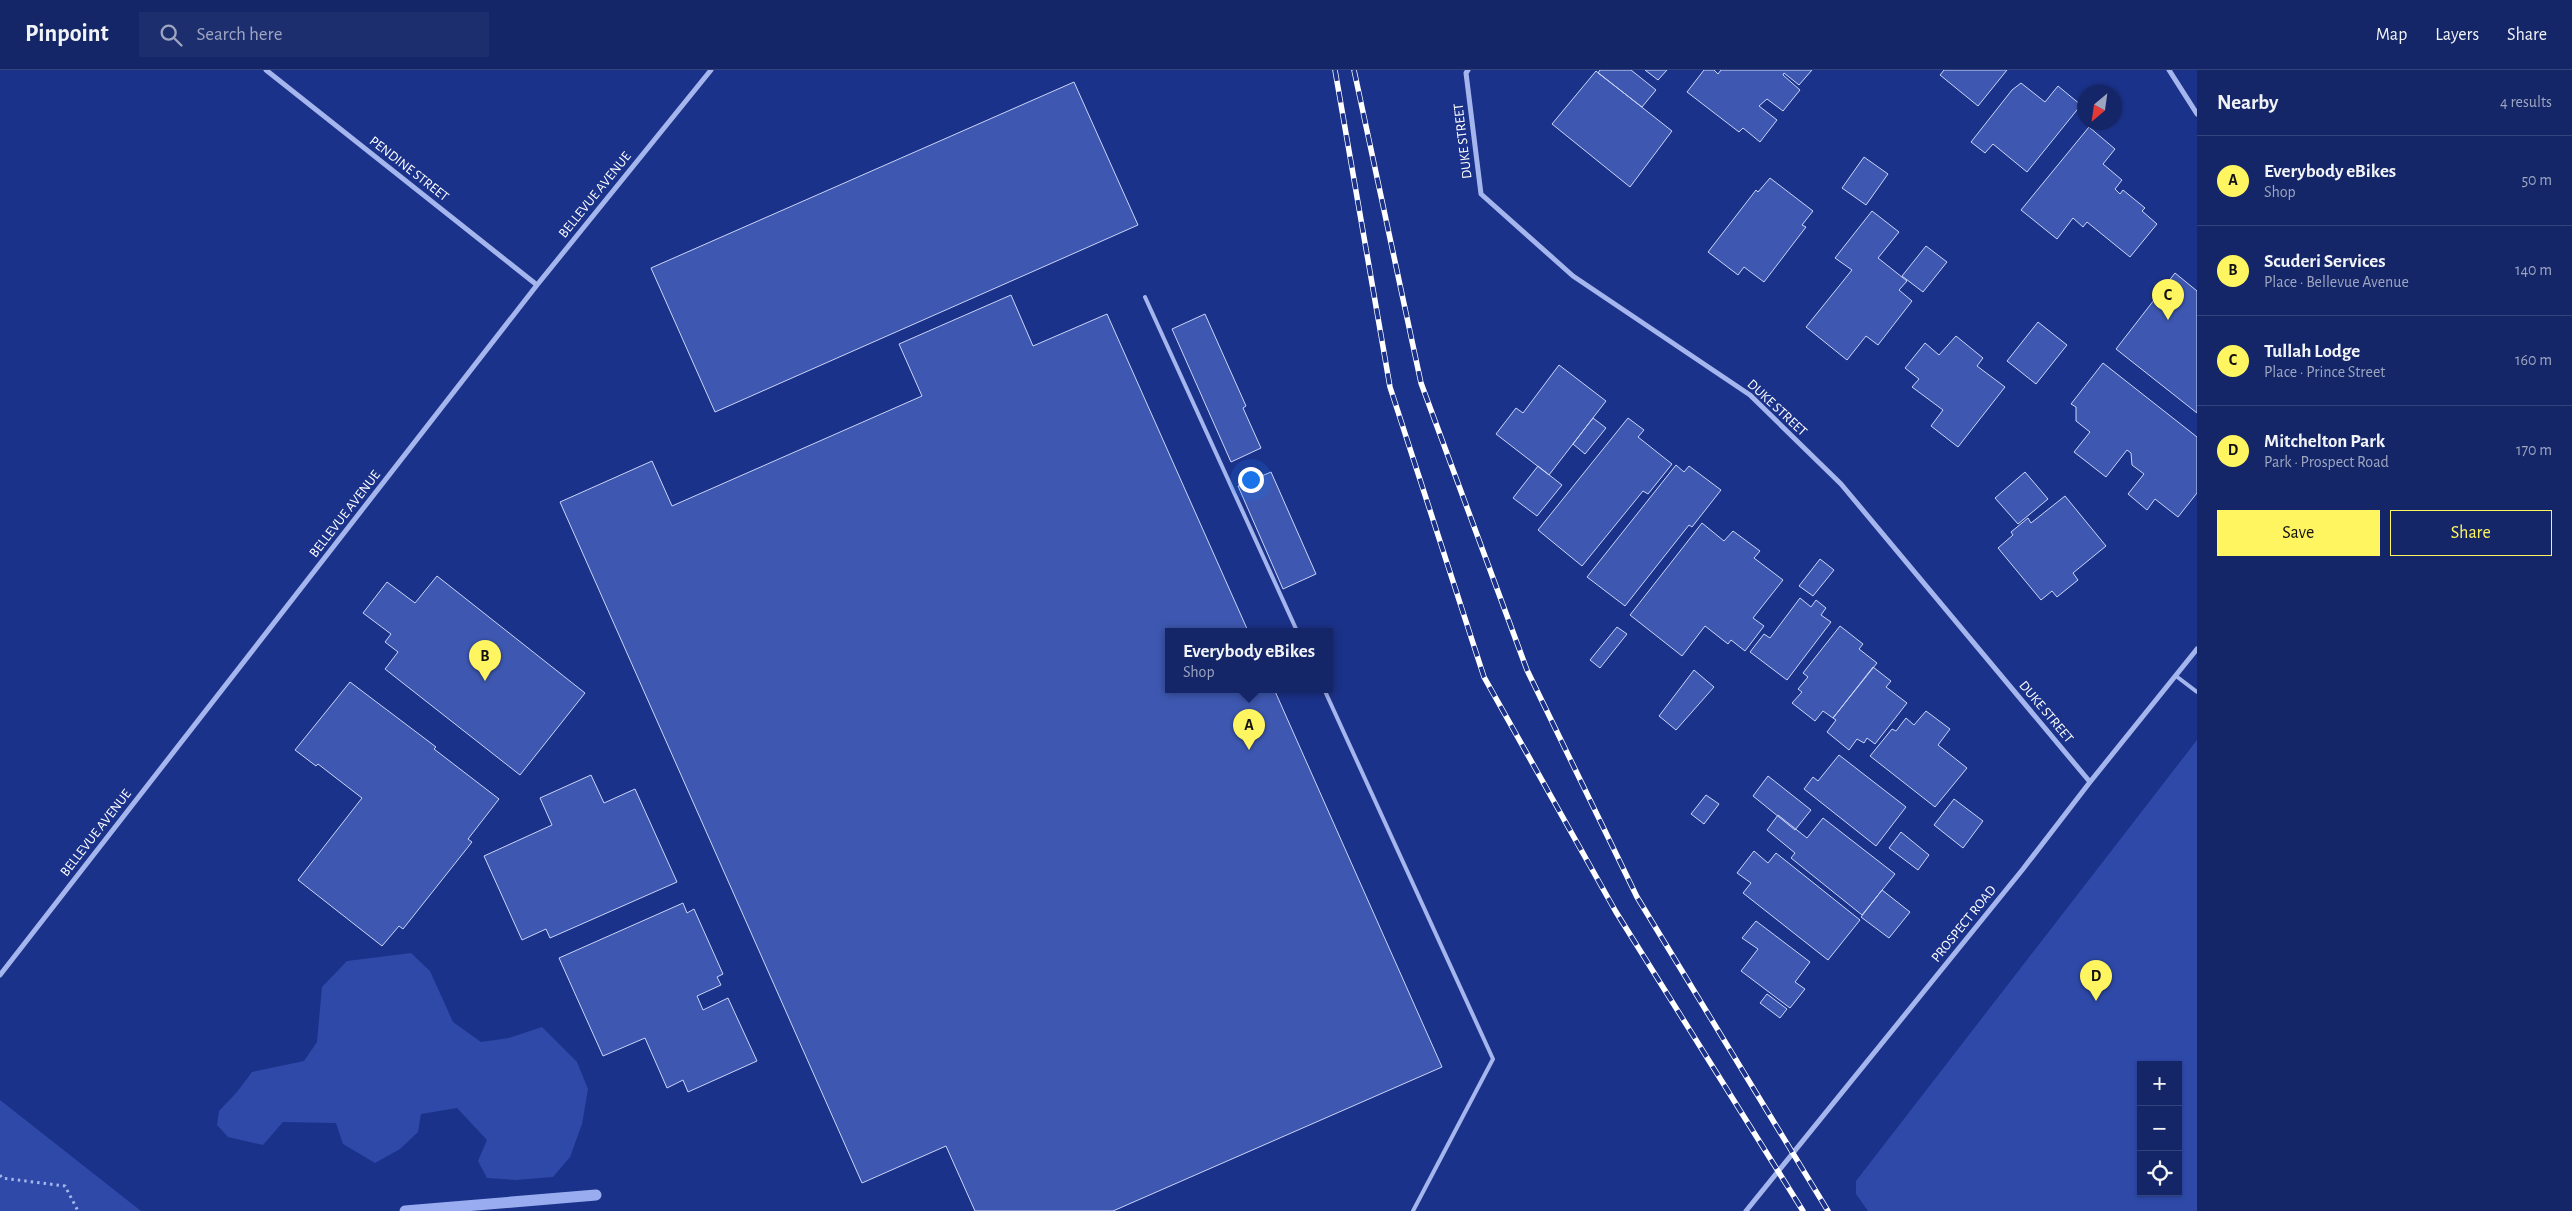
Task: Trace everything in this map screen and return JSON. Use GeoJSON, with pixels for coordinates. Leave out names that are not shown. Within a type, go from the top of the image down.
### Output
{"type":"FeatureCollection","features":[{"type":"Feature","properties":{"kind":"street","name":"PENDINE STREET"},"geometry":{"type":"LineString","coordinates":[[266,70],[537,284]]}},
{"type":"Feature","properties":{"kind":"street","name":"BELLEVUE AVENUE"},"geometry":{"type":"LineString","coordinates":[[0,975],[537,284],[712,70]]}},
{"type":"Feature","properties":{"kind":"street"},"geometry":{"type":"LineString","coordinates":[[2170,70],[2197,114]]}},
{"type":"Feature","properties":{"kind":"street","name":"DUKE STREET"},"geometry":{"type":"LineString","coordinates":[[1467,71],[1480,194],[1573,276],[1750,395],[1841,484],[2090,782]]}},
{"type":"Feature","properties":{"kind":"street","name":"PROSPECT ROAD"},"geometry":{"type":"LineString","coordinates":[[1746,1211],[2017,877],[2090,782],[2197,649]]}},
{"type":"Feature","properties":{"kind":"lane"},"geometry":{"type":"LineString","coordinates":[[1144,297],[1296,628]]}},
{"type":"Feature","properties":{"kind":"lane"},"geometry":{"type":"LineString","coordinates":[[2176,676],[2197,692]]}},
{"type":"Feature","properties":{"kind":"lane"},"geometry":{"type":"LineString","coordinates":[[1326,693],[1493,1059],[1413,1211]]}},
{"type":"Feature","properties":{"kind":"path"},"geometry":{"type":"LineString","coordinates":[[0,1175],[2,1178],[65,1186],[78,1211]]}},
{"type":"Feature","properties":{"kind":"shaded area"},"geometry":{"type":"Polygon","coordinates":[[[2197,740],[2197,1211],[1868,1211],[1856,1194],[1856,1181],[2197,740]]]}},
{"type":"Feature","properties":{"kind":"shaded area"},"geometry":{"type":"Polygon","coordinates":[[[411,953],[430,971],[453,1022],[481,1042],[509,1038],[542,1027],[577,1062],[588,1089],[582,1124],[570,1157],[553,1177],[516,1180],[487,1178],[478,1161],[487,1140],[457,1108],[421,1114],[418,1132],[400,1149],[375,1163],[343,1144],[336,1123],[283,1122],[263,1145],[228,1137],[217,1125],[219,1111],[252,1072],[304,1061],[317,1042],[322,987],[347,961],[411,953]]]}},
{"type":"Feature","properties":{"kind":"shaded area"},"geometry":{"type":"Polygon","coordinates":[[[0,1100],[141,1211],[0,1211],[0,1100]]]}},
{"type":"Feature","properties":{"kind":"building"},"geometry":{"type":"Polygon","coordinates":[[[1600,70],[1631,70],[1656,90],[1642,107],[1598,73],[1600,70]]]}},
{"type":"Feature","properties":{"kind":"building"},"geometry":{"type":"Polygon","coordinates":[[[1645,70],[1667,70],[1658,80],[1645,70]]]}},
{"type":"Feature","properties":{"kind":"building"},"geometry":{"type":"Polygon","coordinates":[[[1704,70],[1714,70],[1718,74],[1721,70],[1812,70],[1799,85],[1784,73],[1783,75],[1800,90],[1783,111],[1767,99],[1759,106],[1777,120],[1760,142],[1743,128],[1739,132],[1687,92],[1704,70]]]}},
{"type":"Feature","properties":{"kind":"building"},"geometry":{"type":"Polygon","coordinates":[[[1944,70],[2007,70],[1978,106],[1940,75],[1944,70]]]}},
{"type":"Feature","properties":{"kind":"building"},"geometry":{"type":"Polygon","coordinates":[[[1596,71],[1672,131],[1630,187],[1552,124],[1596,71]]]}},
{"type":"Feature","properties":{"kind":"building"},"geometry":{"type":"Polygon","coordinates":[[[1074,82],[1138,225],[715,412],[651,268],[1074,82]]]}},
{"type":"Feature","properties":{"kind":"building"},"geometry":{"type":"Polygon","coordinates":[[[2021,83],[2045,102],[2058,86],[2077,102],[2077,110],[2027,172],[1993,144],[1985,153],[1971,142],[2012,90],[2021,83]]]}},
{"type":"Feature","properties":{"kind":"building"},"geometry":{"type":"Polygon","coordinates":[[[2087,130],[2093,130],[2115,149],[2103,164],[2122,180],[2115,189],[2120,194],[2123,190],[2145,208],[2142,211],[2157,224],[2130,257],[2087,222],[2083,227],[2073,218],[2057,239],[2021,210],[2087,130]]]}},
{"type":"Feature","properties":{"kind":"building"},"geometry":{"type":"Polygon","coordinates":[[[1864,157],[1888,174],[1866,205],[1842,188],[1864,157]]]}},
{"type":"Feature","properties":{"kind":"building"},"geometry":{"type":"Polygon","coordinates":[[[1770,178],[1813,211],[1802,225],[1806,227],[1764,282],[1744,267],[1738,275],[1708,252],[1756,190],[1758,192],[1770,178]]]}},
{"type":"Feature","properties":{"kind":"building"},"geometry":{"type":"Polygon","coordinates":[[[1872,211],[1899,232],[1878,258],[1907,281],[1899,290],[1912,301],[1878,345],[1866,336],[1847,360],[1806,327],[1852,270],[1835,258],[1872,211]]]}},
{"type":"Feature","properties":{"kind":"building"},"geometry":{"type":"Polygon","coordinates":[[[1926,246],[1947,262],[1923,292],[1902,276],[1926,246]]]}},
{"type":"Feature","properties":{"kind":"building"},"geometry":{"type":"Polygon","coordinates":[[[2175,273],[2197,291],[2197,413],[2116,349],[2175,273]]]}},
{"type":"Feature","properties":{"kind":"building"},"geometry":{"type":"Polygon","coordinates":[[[1011,295],[1033,346],[1107,314],[1247,628],[1165,628],[1165,693],[1276,693],[1442,1067],[1113,1211],[975,1211],[946,1146],[862,1183],[560,502],[652,461],[672,506],[922,396],[899,344],[1011,295]]]}},
{"type":"Feature","properties":{"kind":"building"},"geometry":{"type":"Polygon","coordinates":[[[1205,314],[1246,406],[1243,408],[1261,448],[1231,462],[1172,329],[1205,314]]]}},
{"type":"Feature","properties":{"kind":"building"},"geometry":{"type":"Polygon","coordinates":[[[2038,322],[2067,345],[2036,384],[2007,361],[2038,322]]]}},
{"type":"Feature","properties":{"kind":"building"},"geometry":{"type":"Polygon","coordinates":[[[1956,336],[1983,358],[1977,366],[2005,387],[1958,447],[1931,426],[1943,410],[1912,387],[1919,379],[1905,368],[1925,343],[1939,355],[1956,336]]]}},
{"type":"Feature","properties":{"kind":"building"},"geometry":{"type":"Polygon","coordinates":[[[2103,363],[2197,437],[2197,493],[2178,517],[2155,499],[2147,510],[2128,494],[2144,474],[2132,465],[2131,453],[2127,450],[2106,477],[2074,452],[2090,432],[2076,421],[2076,407],[2071,404],[2103,363]]]}},
{"type":"Feature","properties":{"kind":"building"},"geometry":{"type":"Polygon","coordinates":[[[1559,365],[1606,401],[1549,475],[1496,434],[1516,408],[1523,413],[1559,365]]]}},
{"type":"Feature","properties":{"kind":"building"},"geometry":{"type":"Polygon","coordinates":[[[1593,418],[1606,428],[1585,454],[1573,444],[1593,418]]]}},
{"type":"Feature","properties":{"kind":"building"},"geometry":{"type":"Polygon","coordinates":[[[1628,418],[1644,430],[1638,437],[1672,464],[1648,494],[1643,491],[1582,566],[1538,530],[1628,418]]]}},
{"type":"Feature","properties":{"kind":"building"},"geometry":{"type":"Polygon","coordinates":[[[1676,465],[1684,472],[1689,466],[1721,490],[1692,527],[1689,525],[1625,606],[1587,577],[1676,465]]]}},
{"type":"Feature","properties":{"kind":"building"},"geometry":{"type":"Polygon","coordinates":[[[1538,466],[1562,485],[1537,516],[1513,498],[1538,466]]]}},
{"type":"Feature","properties":{"kind":"building"},"geometry":{"type":"Polygon","coordinates":[[[1271,472],[1316,574],[1283,589],[1238,486],[1271,472]]]}},
{"type":"Feature","properties":{"kind":"building"},"geometry":{"type":"Polygon","coordinates":[[[2025,472],[2048,499],[2018,524],[1995,498],[2025,472]]]}},
{"type":"Feature","properties":{"kind":"building"},"geometry":{"type":"Polygon","coordinates":[[[2065,496],[2106,546],[2073,573],[2078,580],[2057,597],[2052,591],[2041,600],[1998,548],[2013,535],[2011,532],[2028,518],[2031,523],[2065,496]]]}},
{"type":"Feature","properties":{"kind":"building"},"geometry":{"type":"Polygon","coordinates":[[[1702,523],[1724,541],[1733,531],[1760,551],[1754,558],[1783,580],[1753,618],[1764,626],[1745,651],[1731,640],[1728,644],[1705,626],[1682,656],[1630,615],[1702,523]]]}},
{"type":"Feature","properties":{"kind":"building"},"geometry":{"type":"Polygon","coordinates":[[[1820,559],[1834,570],[1813,596],[1799,586],[1820,559]]]}},
{"type":"Feature","properties":{"kind":"building"},"geometry":{"type":"Polygon","coordinates":[[[437,576],[585,693],[520,775],[385,669],[398,652],[385,642],[391,634],[363,613],[387,582],[415,603],[437,576]]]}},
{"type":"Feature","properties":{"kind":"building"},"geometry":{"type":"Polygon","coordinates":[[[1800,598],[1811,607],[1816,600],[1826,608],[1821,615],[1831,622],[1787,680],[1750,652],[1764,634],[1770,638],[1800,598]]]}},
{"type":"Feature","properties":{"kind":"building"},"geometry":{"type":"Polygon","coordinates":[[[1840,626],[1863,644],[1859,649],[1877,663],[1833,718],[1823,711],[1815,721],[1792,703],[1802,692],[1798,689],[1808,677],[1803,673],[1840,626]]]}},
{"type":"Feature","properties":{"kind":"building"},"geometry":{"type":"Polygon","coordinates":[[[1617,627],[1627,634],[1600,668],[1590,660],[1617,627]]]}},
{"type":"Feature","properties":{"kind":"building"},"geometry":{"type":"Polygon","coordinates":[[[1873,667],[1891,681],[1886,687],[1907,703],[1875,744],[1867,738],[1864,743],[1857,739],[1849,750],[1827,732],[1836,720],[1833,718],[1873,667]]]}},
{"type":"Feature","properties":{"kind":"building"},"geometry":{"type":"Polygon","coordinates":[[[1694,670],[1714,687],[1676,730],[1659,716],[1694,670]]]}},
{"type":"Feature","properties":{"kind":"building"},"geometry":{"type":"Polygon","coordinates":[[[350,682],[436,747],[434,749],[499,799],[468,839],[472,842],[403,929],[399,926],[382,946],[298,880],[362,798],[318,764],[316,766],[295,750],[350,682]]]}},
{"type":"Feature","properties":{"kind":"building"},"geometry":{"type":"Polygon","coordinates":[[[1926,711],[1950,729],[1938,745],[1967,768],[1935,807],[1870,756],[1892,729],[1896,731],[1906,718],[1914,725],[1926,711]]]}},
{"type":"Feature","properties":{"kind":"building"},"geometry":{"type":"Polygon","coordinates":[[[1839,755],[1906,807],[1876,846],[1804,789],[1813,777],[1818,781],[1839,755]]]}},
{"type":"Feature","properties":{"kind":"building"},"geometry":{"type":"Polygon","coordinates":[[[591,775],[604,803],[635,789],[677,882],[550,938],[546,929],[522,940],[484,856],[552,825],[540,798],[591,775]]]}},
{"type":"Feature","properties":{"kind":"building"},"geometry":{"type":"Polygon","coordinates":[[[1768,776],[1811,810],[1795,830],[1753,796],[1768,776]]]}},
{"type":"Feature","properties":{"kind":"building"},"geometry":{"type":"Polygon","coordinates":[[[1706,795],[1719,804],[1704,824],[1691,814],[1706,795]]]}},
{"type":"Feature","properties":{"kind":"building"},"geometry":{"type":"Polygon","coordinates":[[[1954,799],[1983,821],[1963,848],[1934,825],[1954,799]]]}},
{"type":"Feature","properties":{"kind":"building"},"geometry":{"type":"Polygon","coordinates":[[[1778,815],[1807,838],[1823,818],[1895,874],[1862,915],[1791,858],[1795,853],[1767,830],[1778,815]]]}},
{"type":"Feature","properties":{"kind":"building"},"geometry":{"type":"Polygon","coordinates":[[[1901,832],[1929,855],[1918,870],[1889,848],[1901,832]]]}},
{"type":"Feature","properties":{"kind":"building"},"geometry":{"type":"Polygon","coordinates":[[[1754,851],[1768,863],[1776,853],[1860,920],[1828,960],[1743,893],[1751,883],[1737,873],[1754,851]]]}},
{"type":"Feature","properties":{"kind":"building"},"geometry":{"type":"Polygon","coordinates":[[[1882,890],[1910,912],[1889,938],[1861,917],[1882,890]]]}},
{"type":"Feature","properties":{"kind":"building"},"geometry":{"type":"Polygon","coordinates":[[[683,903],[687,913],[694,909],[723,974],[717,977],[721,985],[697,996],[703,1010],[728,998],[757,1061],[688,1092],[683,1080],[667,1088],[645,1038],[603,1056],[559,958],[683,903]]]}},
{"type":"Feature","properties":{"kind":"building"},"geometry":{"type":"Polygon","coordinates":[[[1756,921],[1810,962],[1795,982],[1805,989],[1790,1008],[1741,971],[1758,949],[1742,938],[1756,921]]]}},
{"type":"Feature","properties":{"kind":"building"},"geometry":{"type":"Polygon","coordinates":[[[1767,994],[1787,1009],[1780,1018],[1760,1003],[1767,994]]]}},
{"type":"Feature","properties":{"kind":"waterway"},"geometry":{"type":"LineString","coordinates":[[405,1211],[596,1195]]}},
{"type":"Feature","properties":{"kind":"railway"},"geometry":{"type":"LineString","coordinates":[[1335,70],[1390,387],[1484,677],[1616,912],[1803,1211]]}},
{"type":"Feature","properties":{"kind":"railway"},"geometry":{"type":"LineString","coordinates":[[1354,70],[1421,383],[1527,670],[1637,897],[1828,1211]]}},
{"type":"Feature","properties":{"kind":"place","name":"Tullah Lodge"},"geometry":{"type":"Point","coordinates":[2168,320]}},
{"type":"Feature","properties":{"kind":"place","name":"Scuderi Services"},"geometry":{"type":"Point","coordinates":[485,681]}},
{"type":"Feature","properties":{"kind":"place","name":"Everybody eBikes"},"geometry":{"type":"Point","coordinates":[1249,750]}},
{"type":"Feature","properties":{"kind":"place","name":"Mitchelton Park"},"geometry":{"type":"Point","coordinates":[2096,1001]}}]}
